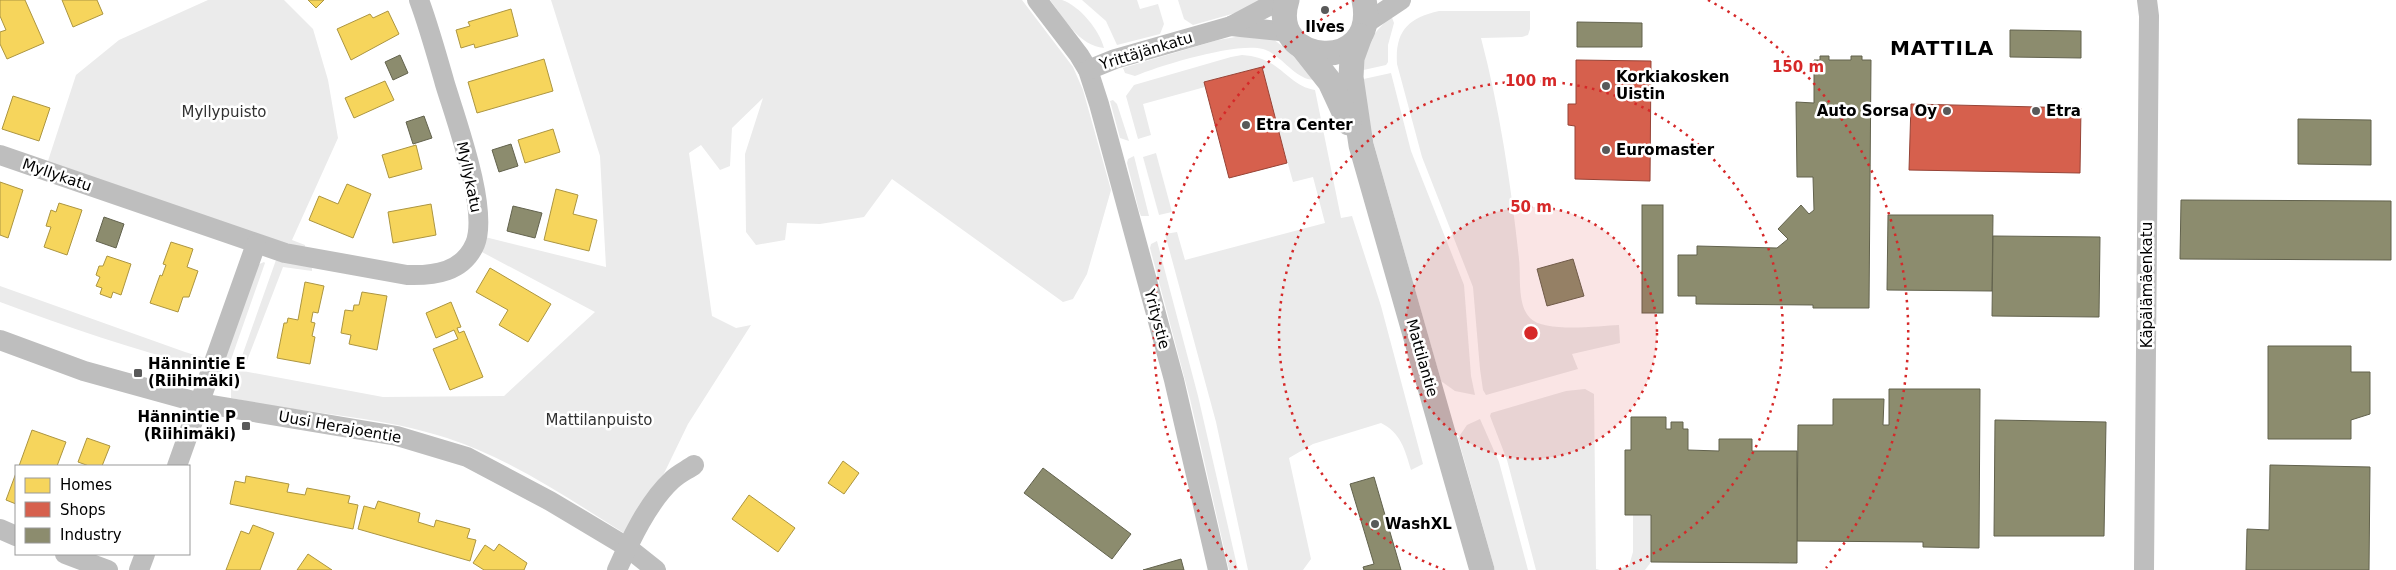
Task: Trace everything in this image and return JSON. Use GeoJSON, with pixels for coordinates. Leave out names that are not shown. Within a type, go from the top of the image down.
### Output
{"type":"FeatureCollection","features":[{"type":"Feature","properties":{"kind":"street","name":"Myllykatu"},"geometry":{"type":"LineString","coordinates":[[0,155],[256,244],[303,258],[407,275],[425,276],[456,267],[471,252],[476,243],[478,222],[474,186],[419,0]]}},
{"type":"Feature","properties":{"kind":"street","name":"Yrittäjänkatu"},"geometry":{"type":"LineString","coordinates":[[1037,0],[1088,70],[1114,59],[1231,26],[1280,0]]}},
{"type":"Feature","properties":{"kind":"street"},"geometry":{"type":"LineString","coordinates":[[1287,0],[1285,20],[1296,41],[1315,54],[1338,53],[1350,46],[1363,20],[1401,0]]}},
{"type":"Feature","properties":{"kind":"street","name":"Käpälämäenkatu"},"geometry":{"type":"LineString","coordinates":[[2144,570],[2149,26],[2147,0]]}},
{"type":"Feature","properties":{"kind":"street","name":"Mattilantie"},"geometry":{"type":"LineString","coordinates":[[1363,20],[1352,58],[1351,77],[1361,145],[1482,570]]}},
{"type":"Feature","properties":{"kind":"street","name":"Yrittäjänkatu"},"geometry":{"type":"LineString","coordinates":[[1231,26],[1296,41]]}},
{"type":"Feature","properties":{"kind":"street","name":"Mattilantie"},"geometry":{"type":"LineString","coordinates":[[1296,41],[1330,82],[1361,145]]}},
{"type":"Feature","properties":{"kind":"street","name":"Yritystie"},"geometry":{"type":"LineString","coordinates":[[1088,70],[1099,104],[1171,371],[1218,570]]}},
{"type":"Feature","properties":{"kind":"street"},"geometry":{"type":"LineString","coordinates":[[177,465],[256,244]]}},
{"type":"Feature","properties":{"kind":"street","name":"Uusi Herajoentie"},"geometry":{"type":"LineString","coordinates":[[0,340],[84,371],[200,403],[360,429],[429,444],[467,456],[510,478],[627,547],[656,570]]}},
{"type":"Feature","properties":{"kind":"street"},"geometry":{"type":"LineString","coordinates":[[616,570],[627,547],[659,493],[673,479],[694,465]]}},
{"type":"Feature","properties":{"kind":"street"},"geometry":{"type":"LineString","coordinates":[[0,530],[15,536]]}},
{"type":"Feature","properties":{"kind":"street"},"geometry":{"type":"LineString","coordinates":[[68,555],[108,570]]}},
{"type":"Feature","properties":{"kind":"street"},"geometry":{"type":"LineString","coordinates":[[139,570],[145,555]]}},
{"type":"Feature","properties":{"kind":"green space","name":"Myllypuisto"},"geometry":{"type":"Polygon","coordinates":[[[208,0],[284,0],[313,29],[328,80],[338,138],[292,240],[305,245],[305,250],[47,164],[76,75],[119,40],[208,0]]]}},
{"type":"Feature","properties":{"kind":"green space","name":"Mattilanpuisto"},"geometry":{"type":"Polygon","coordinates":[[[551,0],[1022,0],[1073,67],[1083,90],[1111,190],[1087,274],[1073,299],[1063,302],[892,179],[864,217],[820,224],[787,223],[785,240],[756,245],[746,232],[745,154],[763,98],[732,128],[730,166],[720,170],[701,145],[689,153],[712,316],[736,328],[751,325],[688,424],[655,492],[627,535],[518,469],[495,457],[447,438],[421,430],[367,419],[231,398],[231,387],[276,260],[308,266],[312,268],[312,271],[283,267],[243,371],[383,397],[504,396],[595,312],[480,251],[485,237],[606,267],[600,156],[551,0]]]}},
{"type":"Feature","properties":{"kind":"green space"},"geometry":{"type":"Polygon","coordinates":[[[1050,0],[1062,0],[1082,13],[1094,27],[1104,48],[1095,46],[1080,37],[1050,0]]]}},
{"type":"Feature","properties":{"kind":"green space"},"geometry":{"type":"Polygon","coordinates":[[[1082,0],[1137,0],[1140,9],[1158,4],[1164,24],[1160,34],[1117,45],[1106,21],[1082,0]]]}},
{"type":"Feature","properties":{"kind":"green space"},"geometry":{"type":"Polygon","coordinates":[[[1178,0],[1265,0],[1246,10],[1193,25],[1184,19],[1178,0]]]}},
{"type":"Feature","properties":{"kind":"green space"},"geometry":{"type":"Polygon","coordinates":[[[1439,11],[1530,11],[1528,35],[1522,37],[1481,38],[1494,92],[1504,148],[1516,231],[1520,290],[1523,306],[1530,318],[1537,323],[1547,326],[1572,328],[1619,325],[1620,343],[1572,354],[1578,369],[1486,395],[1483,390],[1480,369],[1473,287],[1422,157],[1397,64],[1398,43],[1406,28],[1419,18],[1439,11]]]}},
{"type":"Feature","properties":{"kind":"green space"},"geometry":{"type":"Polygon","coordinates":[[[1391,15],[1394,23],[1388,45],[1388,62],[1386,65],[1359,71],[1369,40],[1391,15]]]}},
{"type":"Feature","properties":{"kind":"green space"},"geometry":{"type":"Polygon","coordinates":[[[1247,35],[1273,39],[1304,63],[1319,79],[1311,80],[1304,78],[1270,52],[1251,48],[1199,56],[1135,76],[1125,73],[1123,68],[1218,40],[1247,35]]]}},
{"type":"Feature","properties":{"kind":"green space"},"geometry":{"type":"Polygon","coordinates":[[[1242,55],[1266,61],[1297,83],[1315,90],[1341,218],[1352,216],[1381,306],[1423,464],[1411,470],[1398,437],[1381,423],[1313,444],[1289,458],[1311,559],[1303,570],[1248,570],[1216,422],[1165,234],[1177,232],[1185,260],[1325,223],[1313,177],[1293,182],[1261,67],[1204,82],[1205,87],[1143,104],[1151,135],[1138,139],[1126,96],[1134,85],[1242,55]]]}},
{"type":"Feature","properties":{"kind":"green space"},"geometry":{"type":"Polygon","coordinates":[[[1391,73],[1411,151],[1464,285],[1471,376],[1475,395],[1455,391],[1441,381],[1360,95],[1359,80],[1391,73]]]}},
{"type":"Feature","properties":{"kind":"green space"},"geometry":{"type":"Polygon","coordinates":[[[1113,100],[1117,104],[1129,141],[1120,138],[1110,101],[1113,100]]]}},
{"type":"Feature","properties":{"kind":"green space"},"geometry":{"type":"Polygon","coordinates":[[[1156,153],[1172,212],[1159,215],[1143,157],[1156,153]]]}},
{"type":"Feature","properties":{"kind":"green space"},"geometry":{"type":"Polygon","coordinates":[[[1134,156],[1149,216],[1141,216],[1127,163],[1128,159],[1134,156]]]}},
{"type":"Feature","properties":{"kind":"green space"},"geometry":{"type":"Polygon","coordinates":[[[1157,241],[1198,396],[1238,570],[1229,570],[1190,399],[1150,248],[1151,244],[1157,241]]]}},
{"type":"Feature","properties":{"kind":"green space"},"geometry":{"type":"Polygon","coordinates":[[[264,262],[227,371],[219,370],[257,265],[264,262]]]}},
{"type":"Feature","properties":{"kind":"green space"},"geometry":{"type":"Polygon","coordinates":[[[0,286],[208,359],[203,367],[126,346],[50,320],[0,302],[0,286]]]}},
{"type":"Feature","properties":{"kind":"green space"},"geometry":{"type":"Polygon","coordinates":[[[1585,389],[1594,394],[1596,569],[1600,570],[1536,570],[1507,460],[1490,416],[1491,413],[1566,391],[1585,389]]]}},
{"type":"Feature","properties":{"kind":"green space"},"geometry":{"type":"Polygon","coordinates":[[[1480,419],[1499,462],[1528,570],[1495,570],[1458,438],[1467,425],[1480,419]]]}},
{"type":"Feature","properties":{"kind":"green space"},"geometry":{"type":"Polygon","coordinates":[[[1633,515],[1651,515],[1651,562],[1645,570],[1614,570],[1629,566],[1633,552],[1633,515]]]}},
{"type":"Feature","properties":{"kind":"building: Homes"},"geometry":{"type":"Polygon","coordinates":[[[0,0],[25,0],[44,43],[7,59],[0,44],[0,32],[6,30],[0,16],[0,0]]]}},
{"type":"Feature","properties":{"kind":"building: Homes"},"geometry":{"type":"Polygon","coordinates":[[[62,0],[97,0],[103,14],[73,27],[62,0]]]}},
{"type":"Feature","properties":{"kind":"building: Homes"},"geometry":{"type":"Polygon","coordinates":[[[308,0],[324,0],[316,8],[308,0]]]}},
{"type":"Feature","properties":{"kind":"building: Homes"},"geometry":{"type":"Polygon","coordinates":[[[511,9],[518,36],[475,48],[474,44],[461,48],[456,30],[470,26],[468,22],[511,9]]]}},
{"type":"Feature","properties":{"kind":"building: Homes"},"geometry":{"type":"Polygon","coordinates":[[[388,11],[399,34],[351,60],[337,29],[370,14],[373,18],[388,11]]]}},
{"type":"Feature","properties":{"kind":"building: Homes"},"geometry":{"type":"Polygon","coordinates":[[[544,59],[553,91],[477,113],[468,82],[544,59]]]}},
{"type":"Feature","properties":{"kind":"building: Homes"},"geometry":{"type":"Polygon","coordinates":[[[385,81],[394,100],[354,118],[345,98],[385,81]]]}},
{"type":"Feature","properties":{"kind":"building: Homes"},"geometry":{"type":"Polygon","coordinates":[[[13,96],[50,108],[39,141],[2,129],[13,96]]]}},
{"type":"Feature","properties":{"kind":"building: Homes"},"geometry":{"type":"Polygon","coordinates":[[[553,129],[560,152],[525,163],[518,140],[553,129]]]}},
{"type":"Feature","properties":{"kind":"building: Homes"},"geometry":{"type":"Polygon","coordinates":[[[416,145],[422,169],[389,178],[382,155],[416,145]]]}},
{"type":"Feature","properties":{"kind":"building: Homes"},"geometry":{"type":"Polygon","coordinates":[[[0,182],[23,190],[8,238],[0,235],[0,182]]]}},
{"type":"Feature","properties":{"kind":"building: Homes"},"geometry":{"type":"Polygon","coordinates":[[[347,184],[371,194],[353,238],[309,220],[319,196],[338,204],[347,184]]]}},
{"type":"Feature","properties":{"kind":"building: Homes"},"geometry":{"type":"Polygon","coordinates":[[[556,189],[578,195],[573,214],[597,220],[589,251],[544,240],[556,189]]]}},
{"type":"Feature","properties":{"kind":"building: Homes"},"geometry":{"type":"Polygon","coordinates":[[[59,203],[82,210],[67,255],[44,247],[51,227],[46,226],[51,210],[56,212],[59,203]]]}},
{"type":"Feature","properties":{"kind":"building: Homes"},"geometry":{"type":"Polygon","coordinates":[[[431,204],[436,235],[393,243],[388,212],[431,204]]]}},
{"type":"Feature","properties":{"kind":"building: Homes"},"geometry":{"type":"Polygon","coordinates":[[[171,242],[193,249],[187,267],[198,271],[189,297],[183,297],[178,312],[150,303],[160,275],[162,276],[166,265],[163,264],[171,242]]]}},
{"type":"Feature","properties":{"kind":"building: Homes"},"geometry":{"type":"Polygon","coordinates":[[[107,256],[131,264],[121,295],[113,292],[111,298],[100,294],[102,288],[96,286],[100,277],[96,275],[99,266],[103,266],[107,256]]]}},
{"type":"Feature","properties":{"kind":"building: Homes"},"geometry":{"type":"Polygon","coordinates":[[[490,268],[551,304],[528,342],[499,325],[508,310],[476,292],[490,268]]]}},
{"type":"Feature","properties":{"kind":"building: Homes"},"geometry":{"type":"Polygon","coordinates":[[[305,282],[324,286],[318,313],[313,312],[311,322],[315,323],[312,336],[315,337],[310,364],[277,358],[284,323],[287,323],[288,318],[298,320],[305,282]]]}},
{"type":"Feature","properties":{"kind":"building: Homes"},"geometry":{"type":"Polygon","coordinates":[[[362,292],[387,296],[377,350],[349,344],[351,335],[341,333],[345,310],[353,311],[354,305],[359,305],[362,292]]]}},
{"type":"Feature","properties":{"kind":"building: Homes"},"geometry":{"type":"Polygon","coordinates":[[[451,302],[461,327],[457,328],[459,333],[464,331],[483,377],[450,390],[433,349],[458,339],[454,330],[436,338],[426,313],[451,302]]]}},
{"type":"Feature","properties":{"kind":"building: Homes"},"geometry":{"type":"Polygon","coordinates":[[[32,430],[66,442],[57,465],[19,465],[32,430]]]}},
{"type":"Feature","properties":{"kind":"building: Homes"},"geometry":{"type":"Polygon","coordinates":[[[87,438],[110,446],[102,465],[86,465],[78,462],[87,438]]]}},
{"type":"Feature","properties":{"kind":"building: Homes"},"geometry":{"type":"Polygon","coordinates":[[[843,461],[859,473],[844,494],[828,483],[843,461]]]}},
{"type":"Feature","properties":{"kind":"building: Homes"},"geometry":{"type":"Polygon","coordinates":[[[15,476],[15,504],[6,500],[15,476]]]}},
{"type":"Feature","properties":{"kind":"building: Homes"},"geometry":{"type":"Polygon","coordinates":[[[246,476],[289,484],[287,492],[305,495],[307,488],[350,496],[348,503],[358,505],[353,529],[230,504],[235,481],[245,483],[246,476]]]}},
{"type":"Feature","properties":{"kind":"building: Homes"},"geometry":{"type":"Polygon","coordinates":[[[749,495],[795,528],[778,552],[732,519],[749,495]]]}},
{"type":"Feature","properties":{"kind":"building: Homes"},"geometry":{"type":"Polygon","coordinates":[[[378,501],[420,513],[418,522],[434,527],[436,520],[470,529],[467,538],[476,540],[470,561],[358,529],[364,506],[375,509],[378,501]]]}},
{"type":"Feature","properties":{"kind":"building: Homes"},"geometry":{"type":"Polygon","coordinates":[[[253,525],[274,533],[260,570],[226,570],[241,531],[249,534],[253,525]]]}},
{"type":"Feature","properties":{"kind":"building: Homes"},"geometry":{"type":"Polygon","coordinates":[[[499,544],[527,563],[524,570],[484,570],[473,563],[485,545],[494,551],[499,544]]]}},
{"type":"Feature","properties":{"kind":"building: Homes"},"geometry":{"type":"Polygon","coordinates":[[[308,554],[332,570],[297,570],[308,554]]]}},
{"type":"Feature","properties":{"kind":"building: Shops"},"geometry":{"type":"Polygon","coordinates":[[[1576,60],[1651,61],[1650,181],[1575,179],[1575,126],[1568,125],[1568,104],[1576,104],[1576,60]]]}},
{"type":"Feature","properties":{"kind":"building: Shops","name":"Etra Center"},"geometry":{"type":"Polygon","coordinates":[[[1262,67],[1287,163],[1229,178],[1204,82],[1262,67]]]}},
{"type":"Feature","properties":{"kind":"building: Shops"},"geometry":{"type":"Polygon","coordinates":[[[1911,104],[2081,108],[2080,173],[1909,170],[1911,104]]]}},
{"type":"Feature","properties":{"kind":"building: Industry"},"geometry":{"type":"Polygon","coordinates":[[[1577,22],[1642,23],[1642,47],[1577,47],[1577,22]]]}},
{"type":"Feature","properties":{"kind":"building: Industry"},"geometry":{"type":"Polygon","coordinates":[[[2010,30],[2081,31],[2081,58],[2010,57],[2010,30]]]}},
{"type":"Feature","properties":{"kind":"building: Industry"},"geometry":{"type":"Polygon","coordinates":[[[400,55],[408,73],[393,80],[385,62],[400,55]]]}},
{"type":"Feature","properties":{"kind":"building: Industry"},"geometry":{"type":"Polygon","coordinates":[[[1820,56],[1829,56],[1829,60],[1851,60],[1851,56],[1862,56],[1862,60],[1871,60],[1869,308],[1813,308],[1813,305],[1696,304],[1696,296],[1678,296],[1678,255],[1697,255],[1697,246],[1777,248],[1788,239],[1778,229],[1801,205],[1809,214],[1814,210],[1813,177],[1797,177],[1796,102],[1814,103],[1814,60],[1820,60],[1820,56]]]}},
{"type":"Feature","properties":{"kind":"building: Industry"},"geometry":{"type":"Polygon","coordinates":[[[424,116],[432,138],[413,144],[406,122],[424,116]]]}},
{"type":"Feature","properties":{"kind":"building: Industry"},"geometry":{"type":"Polygon","coordinates":[[[2298,119],[2371,120],[2371,165],[2298,164],[2298,119]]]}},
{"type":"Feature","properties":{"kind":"building: Industry"},"geometry":{"type":"Polygon","coordinates":[[[511,144],[518,166],[499,172],[492,150],[511,144]]]}},
{"type":"Feature","properties":{"kind":"building: Industry"},"geometry":{"type":"Polygon","coordinates":[[[2181,200],[2391,201],[2391,260],[2180,259],[2181,200]]]}},
{"type":"Feature","properties":{"kind":"building: Industry"},"geometry":{"type":"Polygon","coordinates":[[[1642,205],[1663,205],[1663,313],[1642,313],[1642,205]]]}},
{"type":"Feature","properties":{"kind":"building: Industry"},"geometry":{"type":"Polygon","coordinates":[[[513,206],[542,213],[535,238],[507,231],[513,206]]]}},
{"type":"Feature","properties":{"kind":"building: Industry"},"geometry":{"type":"Polygon","coordinates":[[[1888,215],[1993,215],[1992,291],[1887,290],[1888,215]]]}},
{"type":"Feature","properties":{"kind":"building: Industry"},"geometry":{"type":"Polygon","coordinates":[[[104,217],[124,224],[116,248],[96,241],[104,217]]]}},
{"type":"Feature","properties":{"kind":"building: Industry"},"geometry":{"type":"Polygon","coordinates":[[[1993,236],[2100,237],[2099,317],[1992,316],[1993,236]]]}},
{"type":"Feature","properties":{"kind":"building: Industry"},"geometry":{"type":"Polygon","coordinates":[[[1573,259],[1584,296],[1547,306],[1537,269],[1573,259]]]}},
{"type":"Feature","properties":{"kind":"building: Industry"},"geometry":{"type":"Polygon","coordinates":[[[2268,346],[2351,346],[2351,372],[2370,372],[2370,414],[2351,420],[2351,439],[2268,439],[2268,346]]]}},
{"type":"Feature","properties":{"kind":"building: Industry"},"geometry":{"type":"Polygon","coordinates":[[[1889,389],[1980,389],[1979,548],[1923,547],[1923,542],[1797,541],[1798,425],[1833,425],[1833,399],[1884,399],[1883,425],[1889,425],[1889,389]]]}},
{"type":"Feature","properties":{"kind":"building: Industry"},"geometry":{"type":"Polygon","coordinates":[[[1631,417],[1666,417],[1666,429],[1671,429],[1671,422],[1683,422],[1683,429],[1688,429],[1688,450],[1719,451],[1719,439],[1752,439],[1752,451],[1797,451],[1797,563],[1651,562],[1651,515],[1625,515],[1625,450],[1631,450],[1631,417]]]}},
{"type":"Feature","properties":{"kind":"building: Industry"},"geometry":{"type":"Polygon","coordinates":[[[1995,420],[2106,422],[2104,536],[1994,536],[1995,420]]]}},
{"type":"Feature","properties":{"kind":"building: Industry"},"geometry":{"type":"Polygon","coordinates":[[[2270,465],[2370,467],[2369,570],[2246,570],[2247,529],[2269,530],[2270,465]]]}},
{"type":"Feature","properties":{"kind":"building: Industry"},"geometry":{"type":"Polygon","coordinates":[[[1043,468],[1131,534],[1112,559],[1024,493],[1043,468]]]}},
{"type":"Feature","properties":{"kind":"building: Industry","name":"WashXL"},"geometry":{"type":"Polygon","coordinates":[[[1374,477],[1401,570],[1364,570],[1363,567],[1374,564],[1350,484],[1374,477]]]}},
{"type":"Feature","properties":{"kind":"building: Industry"},"geometry":{"type":"Polygon","coordinates":[[[1181,559],[1184,570],[1143,570],[1181,559]]]}},
{"type":"Feature","properties":{"kind":"place","name":"Ilves"},"geometry":{"type":"Point","coordinates":[1325,10]}},
{"type":"Feature","properties":{"kind":"place","name":"Korkiakosken Uistin"},"geometry":{"type":"Point","coordinates":[1606,86]}},
{"type":"Feature","properties":{"kind":"place","name":"Auto Sorsa Oy"},"geometry":{"type":"Point","coordinates":[1947,111]}},
{"type":"Feature","properties":{"kind":"place","name":"Etra"},"geometry":{"type":"Point","coordinates":[2036,111]}},
{"type":"Feature","properties":{"kind":"place","name":"Etra Center"},"geometry":{"type":"Point","coordinates":[1246,125]}},
{"type":"Feature","properties":{"kind":"place","name":"Euromaster"},"geometry":{"type":"Point","coordinates":[1606,150]}},
{"type":"Feature","properties":{"kind":"place","name":"Hännintie E (Riihimäki)"},"geometry":{"type":"Point","coordinates":[138,373]}},
{"type":"Feature","properties":{"kind":"place","name":"Hännintie P (Riihimäki)"},"geometry":{"type":"Point","coordinates":[246,426]}},
{"type":"Feature","properties":{"kind":"place","name":"WashXL"},"geometry":{"type":"Point","coordinates":[1375,524]}},
{"type":"Feature","properties":{"kind":"district","name":"MATTILA"},"geometry":{"type":"Point","coordinates":[1942,48]}}]}
